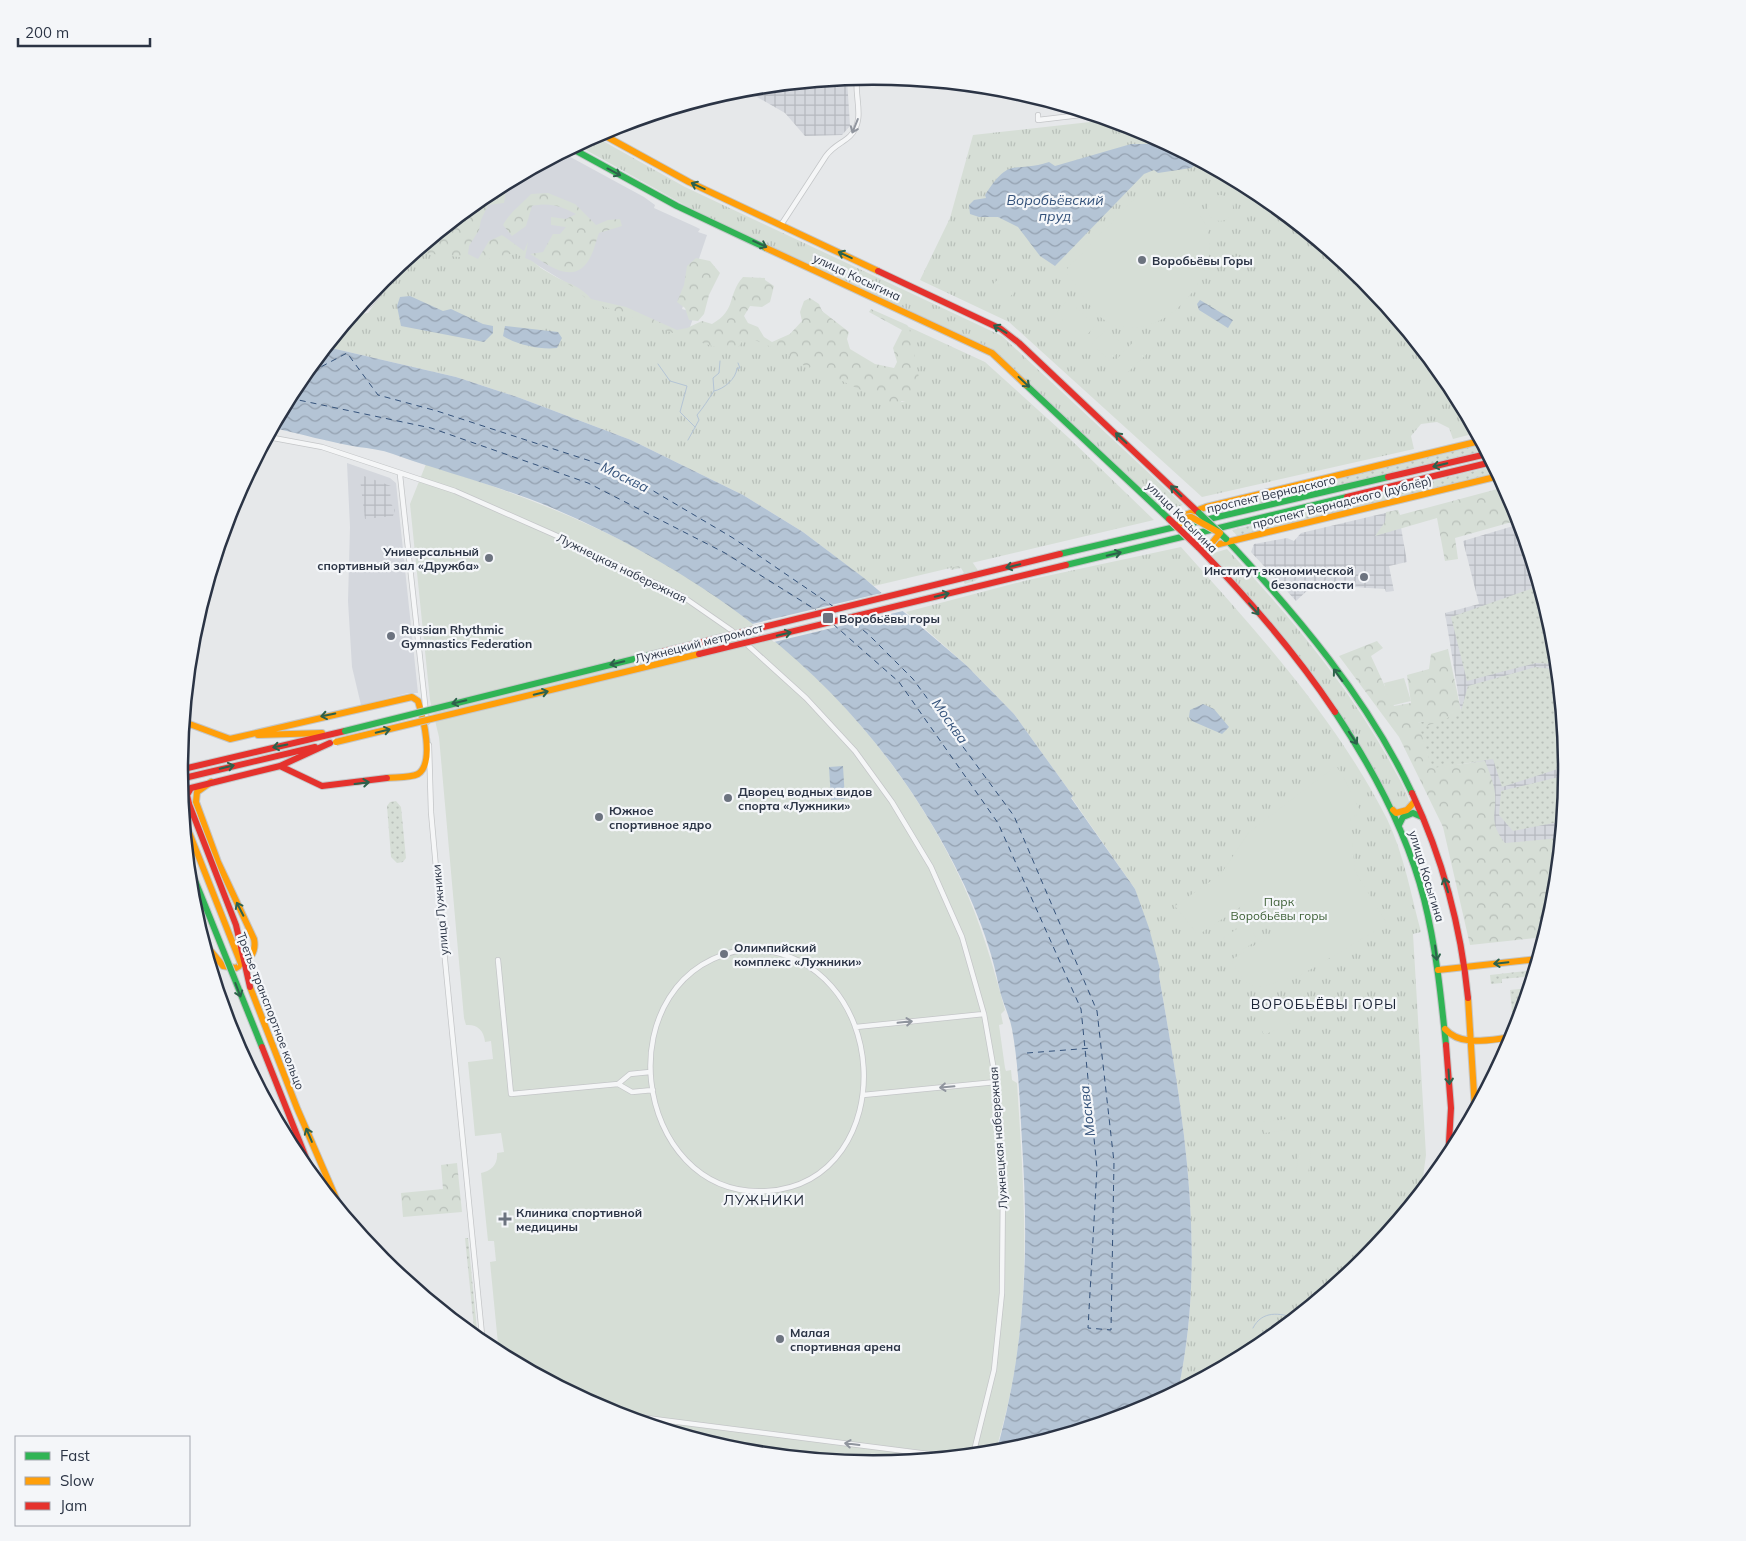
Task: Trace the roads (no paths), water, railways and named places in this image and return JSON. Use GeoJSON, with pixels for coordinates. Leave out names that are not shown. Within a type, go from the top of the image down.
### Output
{"type":"FeatureCollection","features":[{"type":"Feature","properties":{"kind":"main road","name":"улица Косыгина"},"geometry":{"type":"LineString","coordinates":[[611,137],[689,182],[1007,333],[1227,540],[1327,660],[1380,735],[1423,818],[1447,887],[1464,966],[1472,1041],[1475,1099]]}},
{"type":"Feature","properties":{"kind":"main road","name":"улица Косыгина"},"geometry":{"type":"LineString","coordinates":[[578,152],[678,206],[992,353],[1191,540]]}},
{"type":"Feature","properties":{"kind":"main road"},"geometry":{"type":"LineString","coordinates":[[1177,527],[1185,516],[1198,511],[1475,442]]}},
{"type":"Feature","properties":{"kind":"main road","name":"проспект Вернадского"},"geometry":{"type":"LineString","coordinates":[[1060,554],[1482,455]]}},
{"type":"Feature","properties":{"kind":"main road","name":"проспект Вернадского"},"geometry":{"type":"LineString","coordinates":[[1066,565],[1486,463]]}},
{"type":"Feature","properties":{"kind":"main road","name":"проспект Вернадского (дублёр)"},"geometry":{"type":"LineString","coordinates":[[1191,540],[1205,545],[1493,478]]}},
{"type":"Feature","properties":{"kind":"main road"},"geometry":{"type":"LineString","coordinates":[[1177,527],[1185,518],[1191,517],[1220,533],[1205,545]]}},
{"type":"Feature","properties":{"kind":"main road","name":"улица Косыгина"},"geometry":{"type":"LineString","coordinates":[[1205,545],[1318,689],[1358,747],[1399,825],[1421,887],[1435,943],[1445,1029],[1451,1108],[1449,1141]]}},
{"type":"Feature","properties":{"kind":"main road","name":"Лужнецкий метромост"},"geometry":{"type":"LineString","coordinates":[[344,731],[1060,554]]}},
{"type":"Feature","properties":{"kind":"main road","name":"Лужнецкий метромост"},"geometry":{"type":"LineString","coordinates":[[333,743],[1066,565]]}},
{"type":"Feature","properties":{"kind":"main road"},"geometry":{"type":"LineString","coordinates":[[248,736],[289,724],[410,696],[419,703],[426,761],[424,769],[416,775],[322,786],[280,766]]}},
{"type":"Feature","properties":{"kind":"main road"},"geometry":{"type":"LineString","coordinates":[[189,724],[226,739],[248,736],[344,731]]}},
{"type":"Feature","properties":{"kind":"main road"},"geometry":{"type":"LineString","coordinates":[[188,768],[344,731]]}},
{"type":"Feature","properties":{"kind":"main road"},"geometry":{"type":"LineString","coordinates":[[188,791],[208,782],[280,766],[333,743]]}},
{"type":"Feature","properties":{"kind":"main road"},"geometry":{"type":"LineString","coordinates":[[188,778],[333,743]]}},
{"type":"Feature","properties":{"kind":"main road"},"geometry":{"type":"LineString","coordinates":[[188,781],[208,782]]}},
{"type":"Feature","properties":{"kind":"main road"},"geometry":{"type":"LineString","coordinates":[[208,782],[198,790],[195,796],[196,804],[209,841],[256,946],[251,957],[236,968],[222,966],[213,954]]}},
{"type":"Feature","properties":{"kind":"main road"},"geometry":{"type":"LineString","coordinates":[[189,800],[236,925],[250,987]]}},
{"type":"Feature","properties":{"kind":"main road"},"geometry":{"type":"LineString","coordinates":[[1392,809],[1400,813],[1410,808],[1415,801]]}},
{"type":"Feature","properties":{"kind":"main road"},"geometry":{"type":"LineString","coordinates":[[1399,825],[1403,817],[1413,812],[1423,818]]}},
{"type":"Feature","properties":{"kind":"main road","name":"Третье транспортное кольцо"},"geometry":{"type":"LineString","coordinates":[[191,837],[297,1108],[334,1194]]}},
{"type":"Feature","properties":{"kind":"main road","name":"Третье транспортное кольцо"},"geometry":{"type":"LineString","coordinates":[[198,888],[303,1152]]}},
{"type":"Feature","properties":{"kind":"main road"},"geometry":{"type":"LineString","coordinates":[[1438,970],[1531,960]]}},
{"type":"Feature","properties":{"kind":"main road"},"geometry":{"type":"LineString","coordinates":[[1445,1029],[1457,1040],[1472,1041],[1504,1038]]}},
{"type":"Feature","properties":{"kind":"street"},"geometry":{"type":"LineString","coordinates":[[781,225],[793,203],[799,200],[833,147],[849,137],[858,123],[857,85]]}},
{"type":"Feature","properties":{"kind":"street"},"geometry":{"type":"LineString","coordinates":[[1038,115],[1038,120],[1075,116]]}},
{"type":"Feature","properties":{"kind":"street","name":"Лужнецкая набережная"},"geometry":{"type":"LineString","coordinates":[[274,438],[322,447],[465,496],[555,535],[682,596],[731,630],[802,694],[830,722],[865,764],[917,841],[938,881],[956,922],[975,979],[984,1014],[996,1082],[1003,1191],[1002,1295],[994,1370],[975,1448]]}},
{"type":"Feature","properties":{"kind":"street","name":"улица Лужники"},"geometry":{"type":"LineString","coordinates":[[400,475],[431,756],[432,812],[437,878],[482,1333]]}},
{"type":"Feature","properties":{"kind":"street"},"geometry":{"type":"LineString","coordinates":[[410,696],[424,695]]}},
{"type":"Feature","properties":{"kind":"street"},"geometry":{"type":"LineString","coordinates":[[747,949],[774,951],[809,965],[838,993],[856,1027],[860,1040],[864,1081],[863,1095],[851,1133],[828,1165],[796,1184],[773,1190],[757,1191],[721,1184],[701,1173],[686,1160],[665,1131],[653,1090],[650,1072],[654,1029],[669,996],[698,967],[715,957],[733,951],[747,949]]}},
{"type":"Feature","properties":{"kind":"street"},"geometry":{"type":"LineString","coordinates":[[498,960],[511,1094],[618,1084],[630,1074],[650,1072]]}},
{"type":"Feature","properties":{"kind":"street"},"geometry":{"type":"LineString","coordinates":[[856,1027],[984,1014]]}},
{"type":"Feature","properties":{"kind":"street"},"geometry":{"type":"LineString","coordinates":[[863,1095],[996,1082]]}},
{"type":"Feature","properties":{"kind":"street"},"geometry":{"type":"LineString","coordinates":[[618,1084],[632,1092],[653,1090]]}},
{"type":"Feature","properties":{"kind":"street"},"geometry":{"type":"LineString","coordinates":[[648,1418],[928,1454]]}},
{"type":"Feature","properties":{"kind":"water","name":"Воробьёвский пруд"},"geometry":{"type":"Polygon","coordinates":[[[1131,144],[1150,144],[1194,166],[1191,168],[1158,173],[1154,170],[1144,174],[1055,266],[1040,256],[1018,227],[998,217],[979,217],[970,214],[969,205],[974,200],[986,198],[985,195],[994,183],[1007,170],[1049,162],[1055,166],[1131,144]]]}},
{"type":"Feature","properties":{"kind":"water"},"geometry":{"type":"Polygon","coordinates":[[[410,296],[443,311],[451,309],[483,324],[493,326],[493,333],[484,342],[401,326],[397,306],[400,297],[410,296]]]}},
{"type":"Feature","properties":{"kind":"water"},"geometry":{"type":"Polygon","coordinates":[[[1200,300],[1233,320],[1228,328],[1199,310],[1197,304],[1200,300]]]}},
{"type":"Feature","properties":{"kind":"water"},"geometry":{"type":"Polygon","coordinates":[[[505,326],[558,332],[562,338],[557,348],[529,346],[503,336],[505,326]]]}},
{"type":"Feature","properties":{"kind":"water","name":"Москва"},"geometry":{"type":"Polygon","coordinates":[[[333,348],[456,377],[520,398],[631,440],[743,495],[803,532],[864,578],[966,665],[1014,714],[1073,796],[1071,798],[1135,889],[1149,928],[1160,969],[1159,976],[1183,1131],[1192,1235],[1187,1339],[1179,1383],[1135,1404],[1093,1420],[1050,1433],[998,1444],[1014,1375],[1023,1299],[1025,1260],[1020,1100],[1012,1029],[1000,992],[989,947],[965,886],[934,828],[899,774],[860,724],[816,678],[769,636],[718,598],[664,564],[608,534],[550,507],[511,492],[384,451],[336,443],[278,429],[303,390],[333,348]]]}},
{"type":"Feature","properties":{"kind":"water"},"geometry":{"type":"Polygon","coordinates":[[[1203,704],[1214,709],[1229,727],[1222,734],[1192,721],[1189,717],[1190,710],[1203,704]]]}},
{"type":"Feature","properties":{"kind":"water"},"geometry":{"type":"Polygon","coordinates":[[[843,766],[845,799],[831,800],[829,767],[843,766]]]}},
{"type":"Feature","properties":{"kind":"waterway"},"geometry":{"type":"LineString","coordinates":[[688,440],[699,420],[697,415],[714,391],[713,378],[719,373],[720,361]]}},
{"type":"Feature","properties":{"kind":"waterway"},"geometry":{"type":"LineString","coordinates":[[714,391],[732,380],[737,368],[740,368],[738,363]]}},
{"type":"Feature","properties":{"kind":"waterway"},"geometry":{"type":"LineString","coordinates":[[658,364],[670,381],[687,386],[680,412],[695,427]]}},
{"type":"Feature","properties":{"kind":"waterway"},"geometry":{"type":"LineString","coordinates":[[1253,1328],[1261,1318],[1266,1316],[1277,1314],[1287,1316]]}},
{"type":"Feature","properties":{"kind":"place","name":"Воробьёвы Горы"},"geometry":{"type":"Point","coordinates":[1142,260]}},
{"type":"Feature","properties":{"kind":"place","name":"Универсальный спортивный зал «Дружба»"},"geometry":{"type":"Point","coordinates":[489,558]}},
{"type":"Feature","properties":{"kind":"place","name":"Институт экономической безопасности"},"geometry":{"type":"Point","coordinates":[1364,577]}},
{"type":"Feature","properties":{"kind":"place","name":"Воробьёвы горы"},"geometry":{"type":"Point","coordinates":[828,618]}},
{"type":"Feature","properties":{"kind":"place","name":"Russian Rhythmic Gymnastics Federation"},"geometry":{"type":"Point","coordinates":[391,636]}},
{"type":"Feature","properties":{"kind":"place","name":"Дворец водных видов спорта «Лужники»"},"geometry":{"type":"Point","coordinates":[728,798]}},
{"type":"Feature","properties":{"kind":"place","name":"Южное спортивное ядро"},"geometry":{"type":"Point","coordinates":[599,817]}},
{"type":"Feature","properties":{"kind":"place","name":"Олимпийский комплекс «Лужники»"},"geometry":{"type":"Point","coordinates":[724,954]}},
{"type":"Feature","properties":{"kind":"place","name":"Клиника спортивной медицины"},"geometry":{"type":"Point","coordinates":[505,1219]}},
{"type":"Feature","properties":{"kind":"place","name":"Малая спортивная арена"},"geometry":{"type":"Point","coordinates":[780,1339]}},
{"type":"Feature","properties":{"kind":"district","name":"ВОРОБЬЁВЫ ГОРЫ"},"geometry":{"type":"Point","coordinates":[1324,1004]}},
{"type":"Feature","properties":{"kind":"district","name":"ЛУЖНИКИ"},"geometry":{"type":"Point","coordinates":[764,1200]}},
{"type":"Feature","properties":{"kind":"park label","name":"Парк Воробьёвы горы"},"geometry":{"type":"Point","coordinates":[1279,908]}}]}
